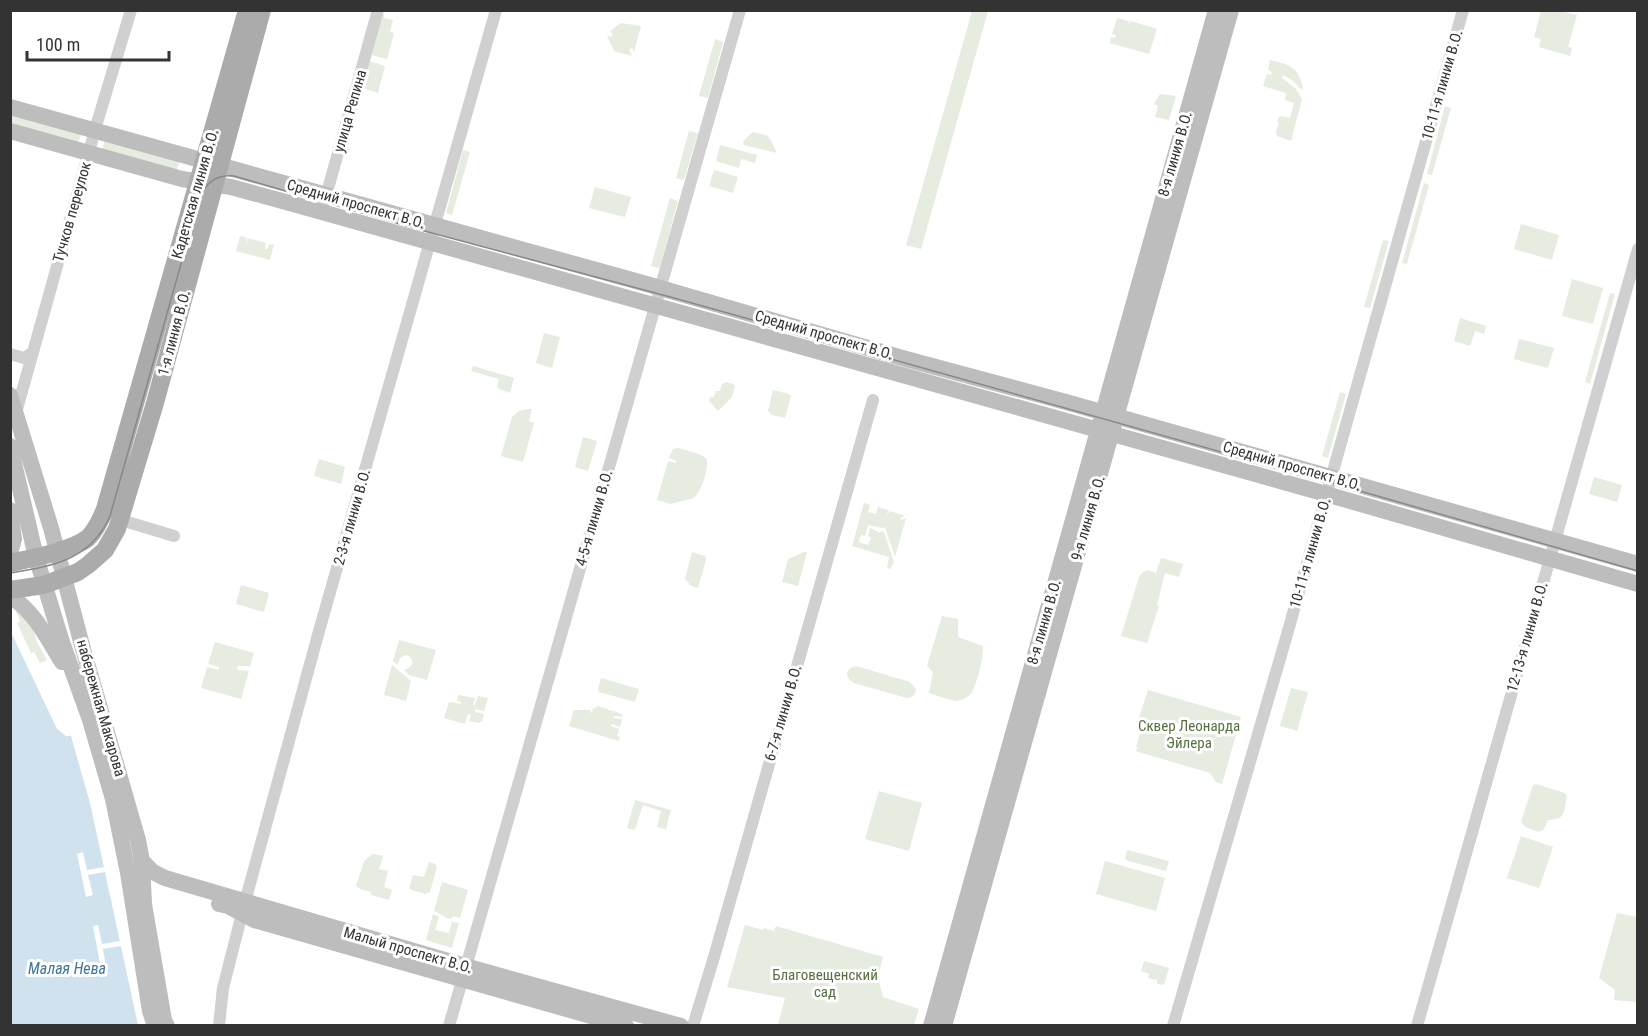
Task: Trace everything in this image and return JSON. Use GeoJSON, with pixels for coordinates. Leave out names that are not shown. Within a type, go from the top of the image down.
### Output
{"type":"FeatureCollection","features":[{"type":"Feature","properties":{"kind":"main road","name":"Кадетская линия В.О."},"geometry":{"type":"LineString","coordinates":[[212,164],[247,10]]}},
{"type":"Feature","properties":{"kind":"main road","name":"1-я линия В.О."},"geometry":{"type":"LineString","coordinates":[[10,590],[44,585],[78,572],[97,558],[112,540],[121,519],[155,403],[212,164],[262,10]]}},
{"type":"Feature","properties":{"kind":"main road","name":"8-я линия В.О."},"geometry":{"type":"LineString","coordinates":[[931,1026],[1105,432],[1216,10]]}},
{"type":"Feature","properties":{"kind":"main road"},"geometry":{"type":"LineString","coordinates":[[1110,414],[1231,10]]}},
{"type":"Feature","properties":{"kind":"main road","name":"Средний проспект В.О."},"geometry":{"type":"LineString","coordinates":[[10,107],[1638,564]]}},
{"type":"Feature","properties":{"kind":"main road","name":"Средний проспект В.О."},"geometry":{"type":"LineString","coordinates":[[10,131],[182,178],[231,187],[430,242],[1638,584]]}},
{"type":"Feature","properties":{"kind":"main road","name":"Кадетская линия В.О."},"geometry":{"type":"LineString","coordinates":[[10,563],[57,551],[80,542],[93,532],[105,509],[207,183]]}},
{"type":"Feature","properties":{"kind":"main road","name":"набережная Макарова"},"geometry":{"type":"LineString","coordinates":[[10,395],[51,528],[136,830],[141,861],[135,877],[150,1011],[155,1026]]}},
{"type":"Feature","properties":{"kind":"main road","name":"9-я линия В.О."},"geometry":{"type":"LineString","coordinates":[[944,1026],[1105,432]]}},
{"type":"Feature","properties":{"kind":"main road","name":"набережная Макарова"},"geometry":{"type":"LineString","coordinates":[[10,446],[44,585],[90,720],[144,904],[164,1020],[167,1026]]}},
{"type":"Feature","properties":{"kind":"main road"},"geometry":{"type":"LineString","coordinates":[[10,510],[14,538],[10,553]]}},
{"type":"Feature","properties":{"kind":"main road"},"geometry":{"type":"LineString","coordinates":[[51,528],[60,538],[80,542]]}},
{"type":"Feature","properties":{"kind":"main road"},"geometry":{"type":"LineString","coordinates":[[10,596],[25,606],[33,615],[78,689]]}},
{"type":"Feature","properties":{"kind":"main road","name":"Малый проспект В.О."},"geometry":{"type":"LineString","coordinates":[[141,861],[153,872],[165,878],[244,908],[464,973],[626,1026]]}},
{"type":"Feature","properties":{"kind":"main road","name":"Малый проспект В.О."},"geometry":{"type":"LineString","coordinates":[[135,877],[228,906],[244,908]]}},
{"type":"Feature","properties":{"kind":"main road","name":"Малый проспект В.О."},"geometry":{"type":"LineString","coordinates":[[464,973],[681,1026]]}},
{"type":"Feature","properties":{"kind":"street","name":"Тучков переулок"},"geometry":{"type":"LineString","coordinates":[[16,413],[131,10]]}},
{"type":"Feature","properties":{"kind":"street","name":"улица Репина"},"geometry":{"type":"LineString","coordinates":[[322,212],[378,10]]}},
{"type":"Feature","properties":{"kind":"street","name":"2-3-я линии В.О."},"geometry":{"type":"LineString","coordinates":[[219,1026],[223,988],[244,908],[496,10]]}},
{"type":"Feature","properties":{"kind":"street","name":"4-5-я линии В.О."},"geometry":{"type":"LineString","coordinates":[[449,1026],[740,10]]}},
{"type":"Feature","properties":{"kind":"street","name":"10-11-я линии В.О."},"geometry":{"type":"LineString","coordinates":[[1173,1026],[1287,635],[1464,10]]}},
{"type":"Feature","properties":{"kind":"street","name":"12-13-я линии В.О."},"geometry":{"type":"LineString","coordinates":[[1417,1026],[1638,249]]}},
{"type":"Feature","properties":{"kind":"street"},"geometry":{"type":"LineString","coordinates":[[10,354],[24,358],[32,353]]}},
{"type":"Feature","properties":{"kind":"street","name":"6-7-я линии В.О."},"geometry":{"type":"LineString","coordinates":[[693,1026],[873,400]]}},
{"type":"Feature","properties":{"kind":"street"},"geometry":{"type":"LineString","coordinates":[[121,519],[174,536]]}},
{"type":"Feature","properties":{"kind":"green space"},"geometry":{"type":"Polygon","coordinates":[[[972,11],[988,11],[921,249],[906,245],[972,11]]]}},
{"type":"Feature","properties":{"kind":"green space"},"geometry":{"type":"Polygon","coordinates":[[[1541,11],[1560,11],[1577,15],[1568,47],[1572,48],[1570,56],[1539,47],[1541,39],[1534,37],[1541,11]]]}},
{"type":"Feature","properties":{"kind":"green space"},"geometry":{"type":"Polygon","coordinates":[[[379,13],[384,15],[384,18],[393,20],[390,32],[394,33],[387,59],[371,55],[379,13]]]}},
{"type":"Feature","properties":{"kind":"green space"},"geometry":{"type":"Polygon","coordinates":[[[1117,18],[1129,21],[1128,25],[1131,21],[1157,29],[1149,54],[1110,43],[1111,37],[1115,38],[1116,35],[1112,34],[1117,18]]]}},
{"type":"Feature","properties":{"kind":"green space"},"geometry":{"type":"Polygon","coordinates":[[[621,23],[641,26],[634,52],[632,48],[629,50],[632,56],[614,51],[607,36],[612,37],[610,32],[621,23]]]}},
{"type":"Feature","properties":{"kind":"green space"},"geometry":{"type":"Polygon","coordinates":[[[715,39],[723,42],[708,98],[699,96],[715,39]]]}},
{"type":"Feature","properties":{"kind":"green space"},"geometry":{"type":"Polygon","coordinates":[[[1270,60],[1293,68],[1299,76],[1303,89],[1283,75],[1282,78],[1295,88],[1302,99],[1291,141],[1277,136],[1276,131],[1279,117],[1290,118],[1294,103],[1285,100],[1286,93],[1263,86],[1267,74],[1271,75],[1272,72],[1268,70],[1270,60]]]}},
{"type":"Feature","properties":{"kind":"green space"},"geometry":{"type":"Polygon","coordinates":[[[369,61],[385,66],[378,93],[359,87],[369,61]]]}},
{"type":"Feature","properties":{"kind":"green space"},"geometry":{"type":"Polygon","coordinates":[[[1160,94],[1176,96],[1169,120],[1155,117],[1158,106],[1154,104],[1160,94]]]}},
{"type":"Feature","properties":{"kind":"green space"},"geometry":{"type":"Polygon","coordinates":[[[1445,106],[1451,108],[1432,175],[1427,174],[1445,106]]]}},
{"type":"Feature","properties":{"kind":"green space"},"geometry":{"type":"Polygon","coordinates":[[[10,112],[82,131],[78,144],[11,125],[10,112]]]}},
{"type":"Feature","properties":{"kind":"green space"},"geometry":{"type":"Polygon","coordinates":[[[689,131],[698,133],[684,180],[676,178],[689,131]]]}},
{"type":"Feature","properties":{"kind":"green space"},"geometry":{"type":"Polygon","coordinates":[[[753,132],[769,136],[777,153],[744,145],[743,141],[753,132]]]}},
{"type":"Feature","properties":{"kind":"green space"},"geometry":{"type":"Polygon","coordinates":[[[106,137],[180,160],[176,172],[102,150],[106,137]]]}},
{"type":"Feature","properties":{"kind":"green space"},"geometry":{"type":"Polygon","coordinates":[[[720,145],[757,155],[755,163],[741,159],[739,168],[716,161],[720,145]]]}},
{"type":"Feature","properties":{"kind":"green space"},"geometry":{"type":"Polygon","coordinates":[[[463,150],[470,152],[452,215],[446,213],[463,150]]]}},
{"type":"Feature","properties":{"kind":"green space"},"geometry":{"type":"Polygon","coordinates":[[[714,170],[738,177],[733,193],[709,186],[714,170]]]}},
{"type":"Feature","properties":{"kind":"green space"},"geometry":{"type":"Polygon","coordinates":[[[1424,183],[1429,185],[1407,264],[1402,263],[1424,183]]]}},
{"type":"Feature","properties":{"kind":"green space"},"geometry":{"type":"Polygon","coordinates":[[[595,187],[631,197],[625,217],[589,208],[595,187]]]}},
{"type":"Feature","properties":{"kind":"green space"},"geometry":{"type":"Polygon","coordinates":[[[670,198],[678,201],[660,268],[651,266],[670,198]]]}},
{"type":"Feature","properties":{"kind":"green space"},"geometry":{"type":"Polygon","coordinates":[[[1521,224],[1559,235],[1552,260],[1514,249],[1521,224]]]}},
{"type":"Feature","properties":{"kind":"green space"},"geometry":{"type":"Polygon","coordinates":[[[240,236],[245,237],[248,243],[247,238],[266,243],[265,249],[269,244],[274,245],[270,260],[236,251],[240,236]]]}},
{"type":"Feature","properties":{"kind":"green space"},"geometry":{"type":"Polygon","coordinates":[[[1383,240],[1389,241],[1370,308],[1364,307],[1383,240]]]}},
{"type":"Feature","properties":{"kind":"green space"},"geometry":{"type":"Polygon","coordinates":[[[1572,279],[1603,288],[1593,324],[1562,316],[1572,279]]]}},
{"type":"Feature","properties":{"kind":"green space"},"geometry":{"type":"Polygon","coordinates":[[[1610,293],[1615,294],[1590,384],[1585,382],[1610,293]]]}},
{"type":"Feature","properties":{"kind":"green space"},"geometry":{"type":"Polygon","coordinates":[[[1460,318],[1486,326],[1484,334],[1475,331],[1470,346],[1454,341],[1460,318]]]}},
{"type":"Feature","properties":{"kind":"green space"},"geometry":{"type":"Polygon","coordinates":[[[544,333],[560,337],[552,368],[536,363],[544,333]]]}},
{"type":"Feature","properties":{"kind":"green space"},"geometry":{"type":"Polygon","coordinates":[[[1519,339],[1554,348],[1548,368],[1514,359],[1519,339]]]}},
{"type":"Feature","properties":{"kind":"green space"},"geometry":{"type":"Polygon","coordinates":[[[473,366],[514,378],[510,393],[497,388],[499,379],[471,371],[473,366]]]}},
{"type":"Feature","properties":{"kind":"green space"},"geometry":{"type":"Polygon","coordinates":[[[726,382],[735,386],[732,397],[718,411],[709,401],[710,397],[714,397],[716,391],[720,391],[722,384],[726,382]]]}},
{"type":"Feature","properties":{"kind":"green space"},"geometry":{"type":"Polygon","coordinates":[[[773,390],[791,396],[785,418],[772,415],[768,411],[773,390]]]}},
{"type":"Feature","properties":{"kind":"green space"},"geometry":{"type":"Polygon","coordinates":[[[1340,392],[1346,394],[1328,458],[1322,456],[1340,392]]]}},
{"type":"Feature","properties":{"kind":"green space"},"geometry":{"type":"Polygon","coordinates":[[[532,409],[529,421],[534,423],[523,462],[501,456],[512,417],[519,411],[532,409]]]}},
{"type":"Feature","properties":{"kind":"green space"},"geometry":{"type":"Polygon","coordinates":[[[583,437],[597,441],[588,471],[575,467],[583,437]]]}},
{"type":"Feature","properties":{"kind":"green space"},"geometry":{"type":"Polygon","coordinates":[[[679,448],[707,459],[707,469],[702,485],[694,498],[670,504],[657,500],[668,461],[676,463],[677,461],[669,458],[673,449],[679,448]]]}},
{"type":"Feature","properties":{"kind":"green space"},"geometry":{"type":"Polygon","coordinates":[[[319,459],[345,467],[341,484],[314,476],[319,459]]]}},
{"type":"Feature","properties":{"kind":"green space"},"geometry":{"type":"Polygon","coordinates":[[[1594,477],[1622,485],[1617,502],[1589,494],[1594,477]]]}},
{"type":"Feature","properties":{"kind":"green space"},"geometry":{"type":"Polygon","coordinates":[[[864,503],[870,505],[868,512],[876,514],[878,507],[888,510],[887,514],[890,511],[905,516],[900,518],[901,520],[906,518],[895,557],[885,527],[868,525],[865,536],[861,535],[859,542],[868,545],[871,538],[868,536],[870,528],[880,533],[884,532],[894,562],[890,569],[887,568],[889,557],[852,546],[864,503]]]}},
{"type":"Feature","properties":{"kind":"green space"},"geometry":{"type":"Polygon","coordinates":[[[692,552],[705,556],[706,560],[698,588],[689,585],[685,579],[692,552]]]}},
{"type":"Feature","properties":{"kind":"green space"},"geometry":{"type":"Polygon","coordinates":[[[807,552],[798,586],[782,582],[788,559],[807,552]]]}},
{"type":"Feature","properties":{"kind":"green space"},"geometry":{"type":"Polygon","coordinates":[[[1161,558],[1183,564],[1179,577],[1165,573],[1157,605],[1159,606],[1147,643],[1121,636],[1139,577],[1148,570],[1156,573],[1161,558]]]}},
{"type":"Feature","properties":{"kind":"green space"},"geometry":{"type":"Polygon","coordinates":[[[241,585],[269,593],[264,612],[236,604],[241,585]]]}},
{"type":"Feature","properties":{"kind":"green space"},"geometry":{"type":"Polygon","coordinates":[[[15,609],[31,623],[37,642],[47,660],[40,663],[34,652],[31,653],[17,623],[20,621],[15,609]]]}},
{"type":"Feature","properties":{"kind":"green space"},"geometry":{"type":"Polygon","coordinates":[[[942,616],[958,619],[958,637],[983,646],[974,688],[969,696],[958,701],[929,693],[933,672],[927,666],[942,616]]]}},
{"type":"Feature","properties":{"kind":"green space"},"geometry":{"type":"Polygon","coordinates":[[[399,640],[436,650],[427,680],[409,675],[404,670],[412,663],[409,656],[401,657],[398,665],[393,661],[399,640]]]}},
{"type":"Feature","properties":{"kind":"green space"},"geometry":{"type":"Polygon","coordinates":[[[215,642],[254,653],[250,666],[238,666],[237,670],[249,671],[241,699],[201,688],[207,667],[219,670],[219,667],[208,664],[215,642]]]}},
{"type":"Feature","properties":{"kind":"green space"},"geometry":{"type":"Polygon","coordinates":[[[392,665],[411,681],[406,701],[384,695],[392,665]]]}},
{"type":"Feature","properties":{"kind":"green space"},"geometry":{"type":"Polygon","coordinates":[[[856,666],[910,682],[916,689],[915,693],[907,698],[854,683],[847,674],[849,669],[856,666]]]}},
{"type":"Feature","properties":{"kind":"green space"},"geometry":{"type":"Polygon","coordinates":[[[601,678],[639,689],[635,702],[599,692],[601,678]]]}},
{"type":"Feature","properties":{"kind":"green space"},"geometry":{"type":"Polygon","coordinates":[[[1291,688],[1308,692],[1297,731],[1280,726],[1291,688]]]}},
{"type":"Feature","properties":{"kind":"green space","name":"Сквер Леонарда Эйлера"},"geometry":{"type":"Polygon","coordinates":[[[1148,690],[1241,717],[1222,784],[1216,782],[1210,773],[1135,751],[1138,748],[1136,747],[1144,720],[1139,718],[1148,690]]]}},
{"type":"Feature","properties":{"kind":"green space"},"geometry":{"type":"Polygon","coordinates":[[[458,695],[475,698],[473,704],[475,705],[478,696],[488,698],[484,711],[475,709],[475,712],[484,714],[482,721],[479,723],[469,721],[471,715],[468,714],[465,724],[444,718],[449,702],[461,704],[457,701],[458,695]]]}},
{"type":"Feature","properties":{"kind":"green space"},"geometry":{"type":"Polygon","coordinates":[[[598,706],[622,714],[623,717],[614,716],[613,718],[622,719],[620,727],[612,724],[611,726],[619,729],[617,736],[620,737],[619,741],[569,726],[574,710],[590,710],[591,713],[592,709],[598,706]]]}},
{"type":"Feature","properties":{"kind":"green space"},"geometry":{"type":"Polygon","coordinates":[[[1533,785],[1565,793],[1567,796],[1563,814],[1558,818],[1548,820],[1544,829],[1539,832],[1525,827],[1521,822],[1533,785]]]}},
{"type":"Feature","properties":{"kind":"green space"},"geometry":{"type":"Polygon","coordinates":[[[879,791],[922,803],[909,851],[865,839],[879,791]]]}},
{"type":"Feature","properties":{"kind":"green space"},"geometry":{"type":"Polygon","coordinates":[[[635,800],[671,810],[666,829],[657,827],[661,811],[643,805],[635,830],[627,828],[635,800]]]}},
{"type":"Feature","properties":{"kind":"green space"},"geometry":{"type":"Polygon","coordinates":[[[1521,836],[1553,847],[1539,888],[1507,878],[1521,836]]]}},
{"type":"Feature","properties":{"kind":"green space"},"geometry":{"type":"Polygon","coordinates":[[[1127,850],[1169,861],[1166,871],[1128,861],[1125,858],[1127,850]]]}},
{"type":"Feature","properties":{"kind":"green space"},"geometry":{"type":"Polygon","coordinates":[[[373,854],[383,856],[379,869],[388,871],[384,887],[392,890],[389,900],[371,895],[371,892],[356,886],[364,861],[373,854]]]}},
{"type":"Feature","properties":{"kind":"green space"},"geometry":{"type":"Polygon","coordinates":[[[1105,861],[1165,878],[1156,911],[1096,894],[1105,861]]]}},
{"type":"Feature","properties":{"kind":"green space"},"geometry":{"type":"Polygon","coordinates":[[[429,862],[437,867],[430,892],[425,894],[409,889],[413,875],[424,877],[429,862]]]}},
{"type":"Feature","properties":{"kind":"green space"},"geometry":{"type":"Polygon","coordinates":[[[442,882],[468,890],[460,918],[454,916],[450,919],[434,911],[442,882]]]}},
{"type":"Feature","properties":{"kind":"green space"},"geometry":{"type":"Polygon","coordinates":[[[1617,913],[1637,917],[1637,1002],[1614,1000],[1615,990],[1599,978],[1617,913]]]}},
{"type":"Feature","properties":{"kind":"green space"},"geometry":{"type":"Polygon","coordinates":[[[433,914],[439,916],[435,930],[449,933],[452,922],[459,923],[452,948],[426,940],[433,914]]]}},
{"type":"Feature","properties":{"kind":"green space","name":"Благовещенский сад"},"geometry":{"type":"Polygon","coordinates":[[[745,925],[774,931],[776,926],[883,957],[878,977],[883,997],[919,1009],[914,1025],[778,1025],[785,998],[727,987],[745,925]]]}},
{"type":"Feature","properties":{"kind":"green space"},"geometry":{"type":"Polygon","coordinates":[[[1144,961],[1169,968],[1164,985],[1157,984],[1157,980],[1148,978],[1149,974],[1141,971],[1144,961]]]}},
{"type":"Feature","properties":{"kind":"water","name":"Малая Нева"},"geometry":{"type":"Polygon","coordinates":[[[10,630],[57,729],[66,736],[71,736],[90,803],[138,1025],[11,1025],[10,630]]]}},
{"type":"Feature","properties":{"kind":"pier"},"geometry":{"type":"Polygon","coordinates":[[[83,852],[87,870],[104,867],[105,872],[88,875],[93,895],[86,897],[77,854],[83,852]]]}},
{"type":"Feature","properties":{"kind":"pier"},"geometry":{"type":"Polygon","coordinates":[[[98,925],[102,944],[120,941],[121,946],[103,949],[107,973],[102,974],[93,926],[98,925]]]}},
{"type":"Feature","properties":{"kind":"tram line"},"geometry":{"type":"LineString","coordinates":[[10,573],[41,567],[69,558],[81,552],[102,531],[110,516],[199,200],[208,184],[217,178],[228,176],[674,298],[1638,571]]}}]}
